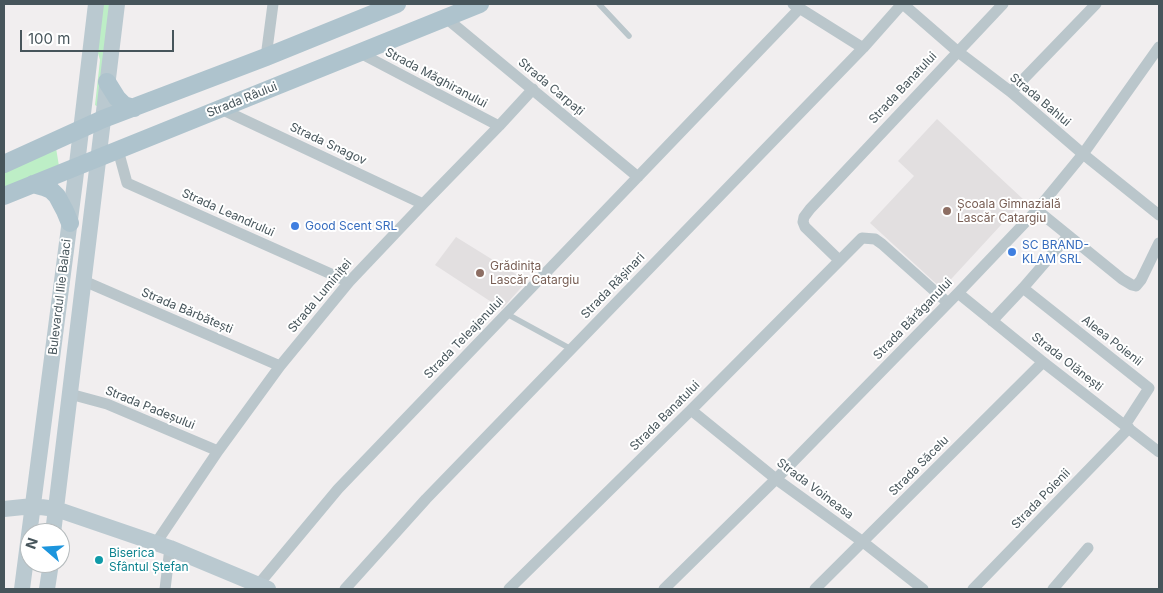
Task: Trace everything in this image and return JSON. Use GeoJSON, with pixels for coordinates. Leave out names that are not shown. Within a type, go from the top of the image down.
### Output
{"type":"FeatureCollection","features":[{"type":"Feature","properties":{"kind":"main road","name":"Bulevardul Ilie Balaci"},"geometry":{"type":"LineString","coordinates":[[22,589],[70,223],[96,4]]}},
{"type":"Feature","properties":{"kind":"main road","name":"Bulevardul Ilie Balaci"},"geometry":{"type":"LineString","coordinates":[[54,523],[117,4]]}},
{"type":"Feature","properties":{"kind":"main road"},"geometry":{"type":"LineString","coordinates":[[4,164],[103,119],[266,58],[396,4]]}},
{"type":"Feature","properties":{"kind":"main road","name":"Strada Râului"},"geometry":{"type":"LineString","coordinates":[[4,196],[480,4]]}},
{"type":"Feature","properties":{"kind":"main road"},"geometry":{"type":"LineString","coordinates":[[107,82],[124,105],[134,108]]}},
{"type":"Feature","properties":{"kind":"main road"},"geometry":{"type":"LineString","coordinates":[[33,184],[51,190],[57,196],[70,223]]}},
{"type":"Feature","properties":{"kind":"main road"},"geometry":{"type":"LineString","coordinates":[[4,509],[33,506],[56,509],[162,546],[263,587]]}},
{"type":"Feature","properties":{"kind":"main road"},"geometry":{"type":"LineString","coordinates":[[48,589],[50,573]]}},
{"type":"Feature","properties":{"kind":"street"},"geometry":{"type":"LineString","coordinates":[[266,58],[273,4]]}},
{"type":"Feature","properties":{"kind":"street","name":"Strada Rășinari"},"geometry":{"type":"LineString","coordinates":[[345,589],[426,499],[863,48],[903,4]]}},
{"type":"Feature","properties":{"kind":"street","name":"Strada Bahlui"},"geometry":{"type":"LineString","coordinates":[[903,4],[957,51],[1010,92],[1159,215]]}},
{"type":"Feature","properties":{"kind":"street","name":"Strada Banatului"},"geometry":{"type":"LineString","coordinates":[[839,260],[806,227],[804,217],[957,51],[1003,4]]}},
{"type":"Feature","properties":{"kind":"street"},"geometry":{"type":"LineString","coordinates":[[1010,92],[1096,4]]}},
{"type":"Feature","properties":{"kind":"street"},"geometry":{"type":"LineString","coordinates":[[796,6],[863,48]]}},
{"type":"Feature","properties":{"kind":"street","name":"Strada Teleajenului"},"geometry":{"type":"LineString","coordinates":[[263,587],[338,489],[638,177],[796,6]]}},
{"type":"Feature","properties":{"kind":"street","name":"Strada Carpați"},"geometry":{"type":"LineString","coordinates":[[446,18],[638,177]]}},
{"type":"Feature","properties":{"kind":"street","name":"Strada Bărăganului"},"geometry":{"type":"LineString","coordinates":[[664,589],[776,479],[1037,210],[1083,154],[1159,47]]}},
{"type":"Feature","properties":{"kind":"street","name":"Strada Măghiranului"},"geometry":{"type":"LineString","coordinates":[[360,53],[499,126]]}},
{"type":"Feature","properties":{"kind":"street","name":"Strada Luminiței"},"geometry":{"type":"LineString","coordinates":[[162,546],[218,450],[280,366],[349,282],[533,89]]}},
{"type":"Feature","properties":{"kind":"street","name":"Strada Snagov"},"geometry":{"type":"LineString","coordinates":[[221,109],[423,204]]}},
{"type":"Feature","properties":{"kind":"street","name":"Strada Leandrului"},"geometry":{"type":"LineString","coordinates":[[118,150],[127,183],[349,282]]}},
{"type":"Feature","properties":{"kind":"street"},"geometry":{"type":"LineString","coordinates":[[1037,210],[1132,285],[1136,286],[1141,280],[1159,243]]}},
{"type":"Feature","properties":{"kind":"street"},"geometry":{"type":"LineString","coordinates":[[992,321],[1068,236]]}},
{"type":"Feature","properties":{"kind":"street","name":"Strada Banatului"},"geometry":{"type":"LineString","coordinates":[[509,589],[862,238],[874,239],[882,244],[948,303]]}},
{"type":"Feature","properties":{"kind":"street","name":"Strada Bărbătești"},"geometry":{"type":"LineString","coordinates":[[84,281],[280,366]]}},
{"type":"Feature","properties":{"kind":"street","name":"Aleea Poienii"},"geometry":{"type":"LineString","coordinates":[[1023,288],[1149,388],[1127,426]]}},
{"type":"Feature","properties":{"kind":"street","name":"Strada Olănești"},"geometry":{"type":"LineString","coordinates":[[958,293],[1159,452]]}},
{"type":"Feature","properties":{"kind":"street","name":"Strada Săcelu"},"geometry":{"type":"LineString","coordinates":[[815,589],[1043,362]]}},
{"type":"Feature","properties":{"kind":"street","name":"Strada Padeșului"},"geometry":{"type":"LineString","coordinates":[[70,394],[108,404],[218,450]]}},
{"type":"Feature","properties":{"kind":"street","name":"Strada Voineasa"},"geometry":{"type":"LineString","coordinates":[[691,410],[776,479],[863,542],[923,589]]}},
{"type":"Feature","properties":{"kind":"street","name":"Strada Poienii"},"geometry":{"type":"LineString","coordinates":[[973,589],[1127,426]]}},
{"type":"Feature","properties":{"kind":"street"},"geometry":{"type":"LineString","coordinates":[[162,546],[165,589]]}},
{"type":"Feature","properties":{"kind":"street"},"geometry":{"type":"LineString","coordinates":[[1053,589],[1088,548]]}},
{"type":"Feature","properties":{"kind":"lane"},"geometry":{"type":"LineString","coordinates":[[599,4],[629,36]]}},
{"type":"Feature","properties":{"kind":"lane"},"geometry":{"type":"LineString","coordinates":[[507,314],[571,348]]}},
{"type":"Feature","properties":{"kind":"shaded area","name":"Școala Gimnazială Lascăr Catargiu"},"geometry":{"type":"Polygon","coordinates":[[[937,119],[1024,200],[942,289],[870,223],[914,176],[898,161],[937,119]]]}},
{"type":"Feature","properties":{"kind":"shaded area","name":"Grădinița Lascăr Catargiu"},"geometry":{"type":"Polygon","coordinates":[[[456,237],[527,281],[502,309],[435,265],[456,237]]]}},
{"type":"Feature","properties":{"kind":"green space"},"geometry":{"type":"Polygon","coordinates":[[[102,4],[112,4],[98,107],[95,105],[100,60],[97,50],[102,4]]]}},
{"type":"Feature","properties":{"kind":"green space"},"geometry":{"type":"Polygon","coordinates":[[[56,148],[59,166],[4,189],[4,171],[56,148]]]}},
{"type":"Feature","properties":{"kind":"place","name":"Școala Gimnazială Lascăr Catargiu"},"geometry":{"type":"Point","coordinates":[947,211]}},
{"type":"Feature","properties":{"kind":"place","name":"Good Scent SRL"},"geometry":{"type":"Point","coordinates":[295,226]}},
{"type":"Feature","properties":{"kind":"place","name":"SC BRAND- KLAM SRL"},"geometry":{"type":"Point","coordinates":[1012,252]}},
{"type":"Feature","properties":{"kind":"place","name":"Grădinița Lascăr Catargiu"},"geometry":{"type":"Point","coordinates":[480,273]}},
{"type":"Feature","properties":{"kind":"place","name":"Biserica Sfântul Ștefan"},"geometry":{"type":"Point","coordinates":[99,560]}}]}
